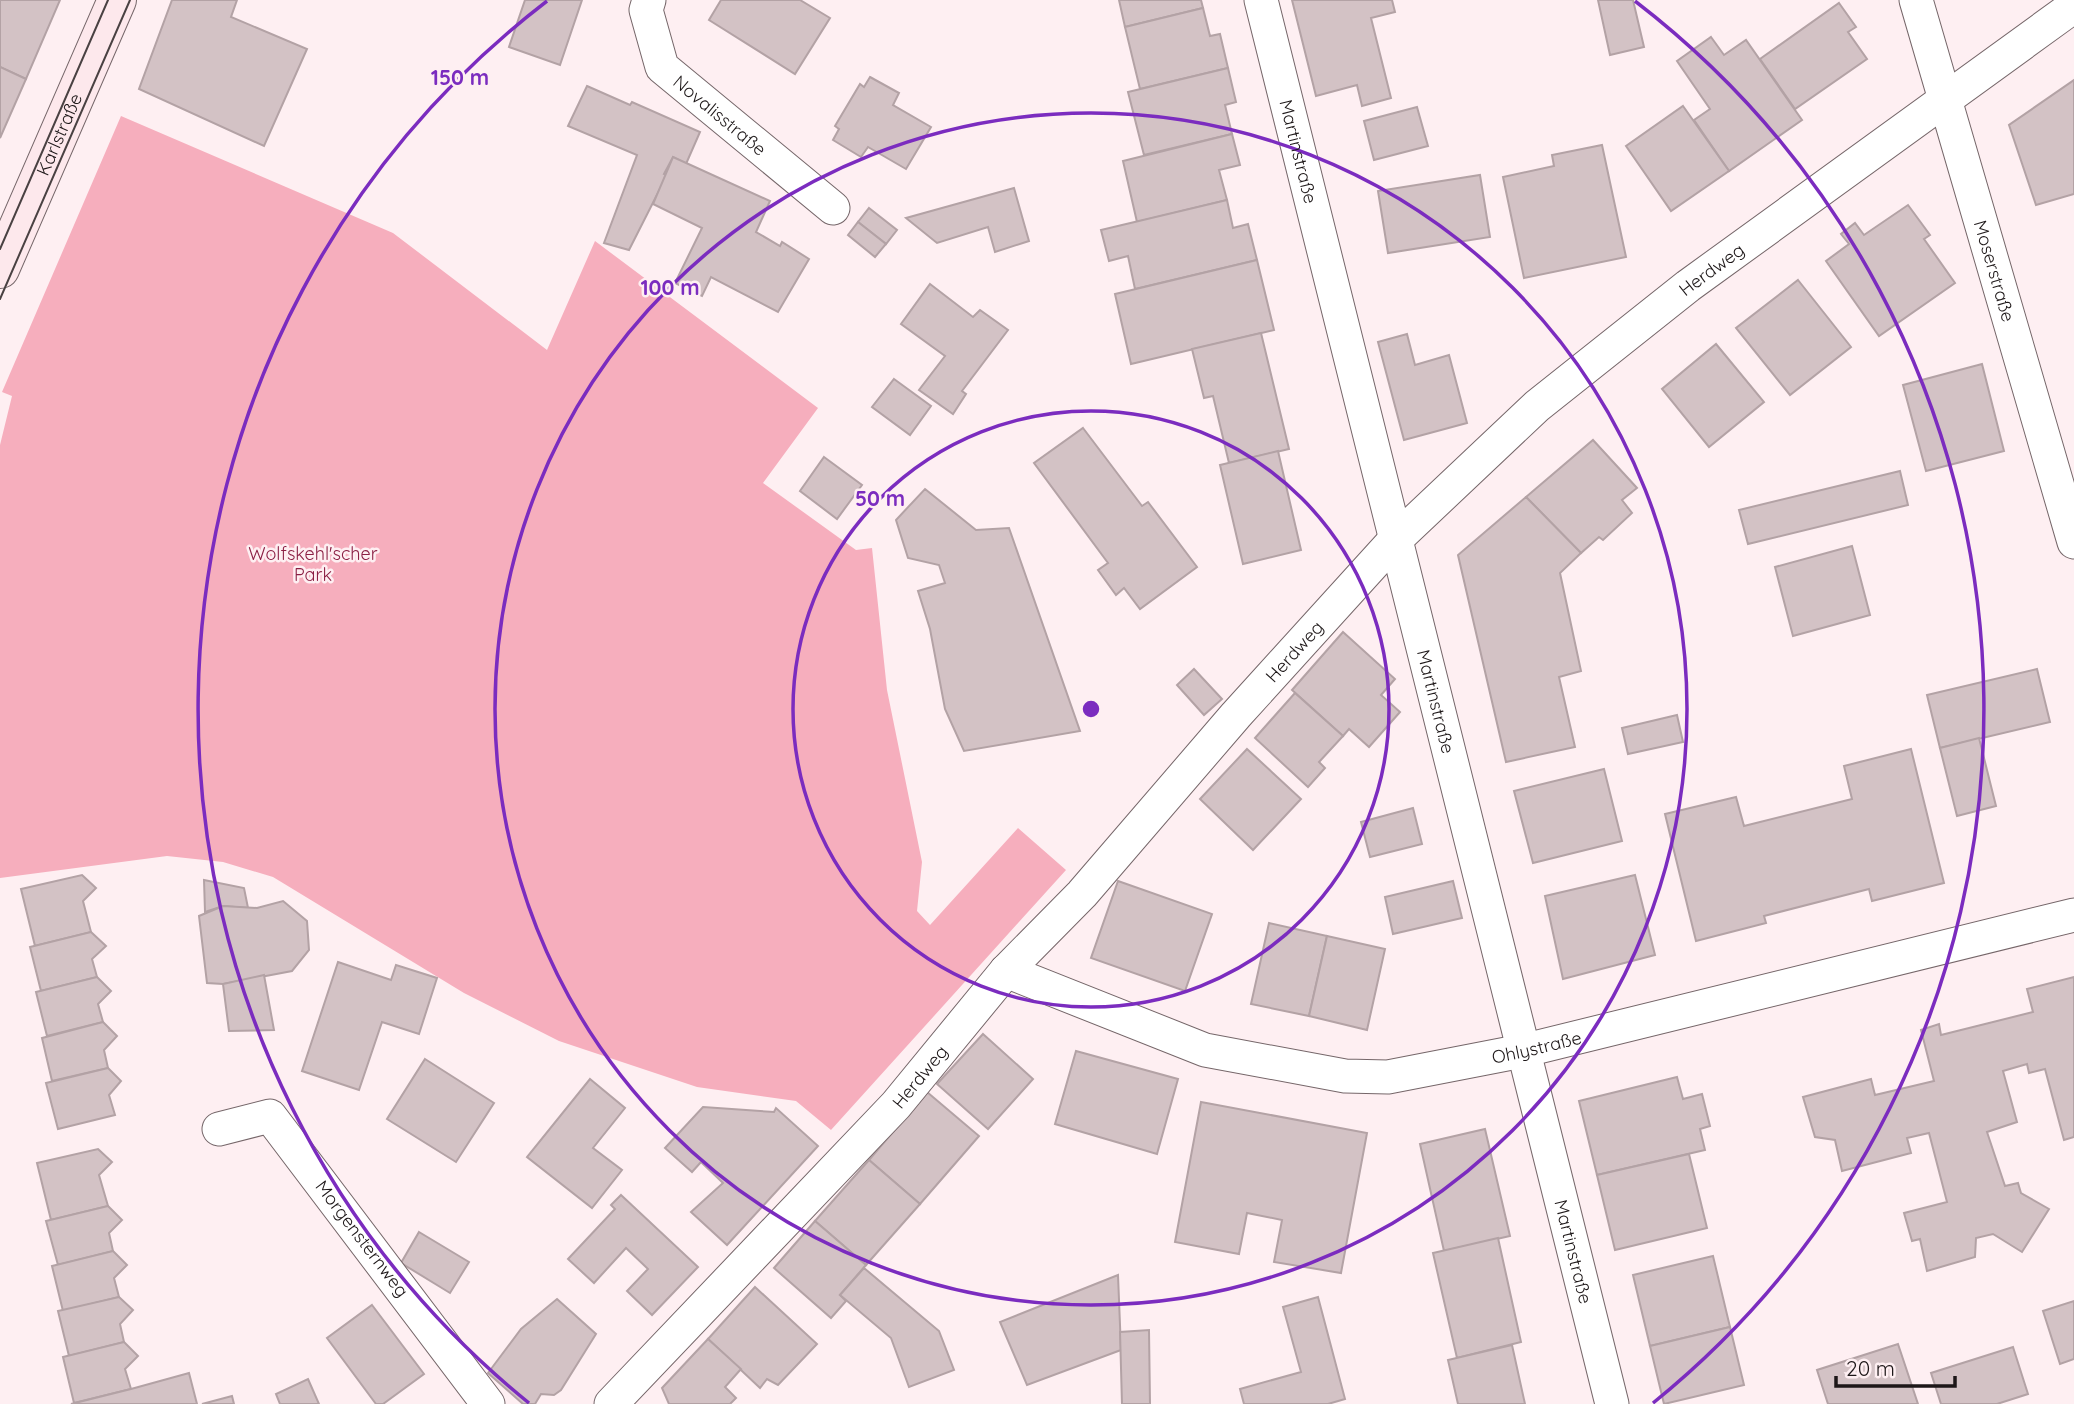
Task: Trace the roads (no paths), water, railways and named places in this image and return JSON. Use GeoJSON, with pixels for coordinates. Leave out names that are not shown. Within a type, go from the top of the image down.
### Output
{"type":"FeatureCollection","features":[{"type":"Feature","properties":{"kind":"street","name":"Karlstraße"},"geometry":{"type":"LineString","coordinates":[[0,269],[117,0]]}},
{"type":"Feature","properties":{"kind":"street","name":"Novalisstraße"},"geometry":{"type":"LineString","coordinates":[[649,0],[646,10],[662,66],[833,208]]}},
{"type":"Feature","properties":{"kind":"street","name":"Martinstraße"},"geometry":{"type":"LineString","coordinates":[[1261,0],[1394,541],[1612,1404]]}},
{"type":"Feature","properties":{"kind":"street","name":"Moserstraße"},"geometry":{"type":"LineString","coordinates":[[1916,0],[2074,542]]}},
{"type":"Feature","properties":{"kind":"street","name":"Herdweg"},"geometry":{"type":"LineString","coordinates":[[623,1400],[895,1105],[1006,971],[1082,894],[1236,715],[1394,541],[1537,406],[1688,286],[2074,6]]}},
{"type":"Feature","properties":{"kind":"street","name":"Ohlystraße"},"geometry":{"type":"LineString","coordinates":[[1006,971],[1205,1050],[1345,1076],[1388,1077],[1522,1051],[2074,915]]}},
{"type":"Feature","properties":{"kind":"street","name":"Morgensternweg"},"geometry":{"type":"LineString","coordinates":[[219,1129],[270,1116],[488,1404]]}},
{"type":"Feature","properties":{"kind":"tram line"},"geometry":{"type":"LineString","coordinates":[[0,249],[108,0]]}},
{"type":"Feature","properties":{"kind":"tram line"},"geometry":{"type":"LineString","coordinates":[[0,299],[130,0]]}},
{"type":"Feature","properties":{"kind":"park label","name":"Wolfskehl'scher Park"},"geometry":{"type":"Point","coordinates":[313,563]}}]}
